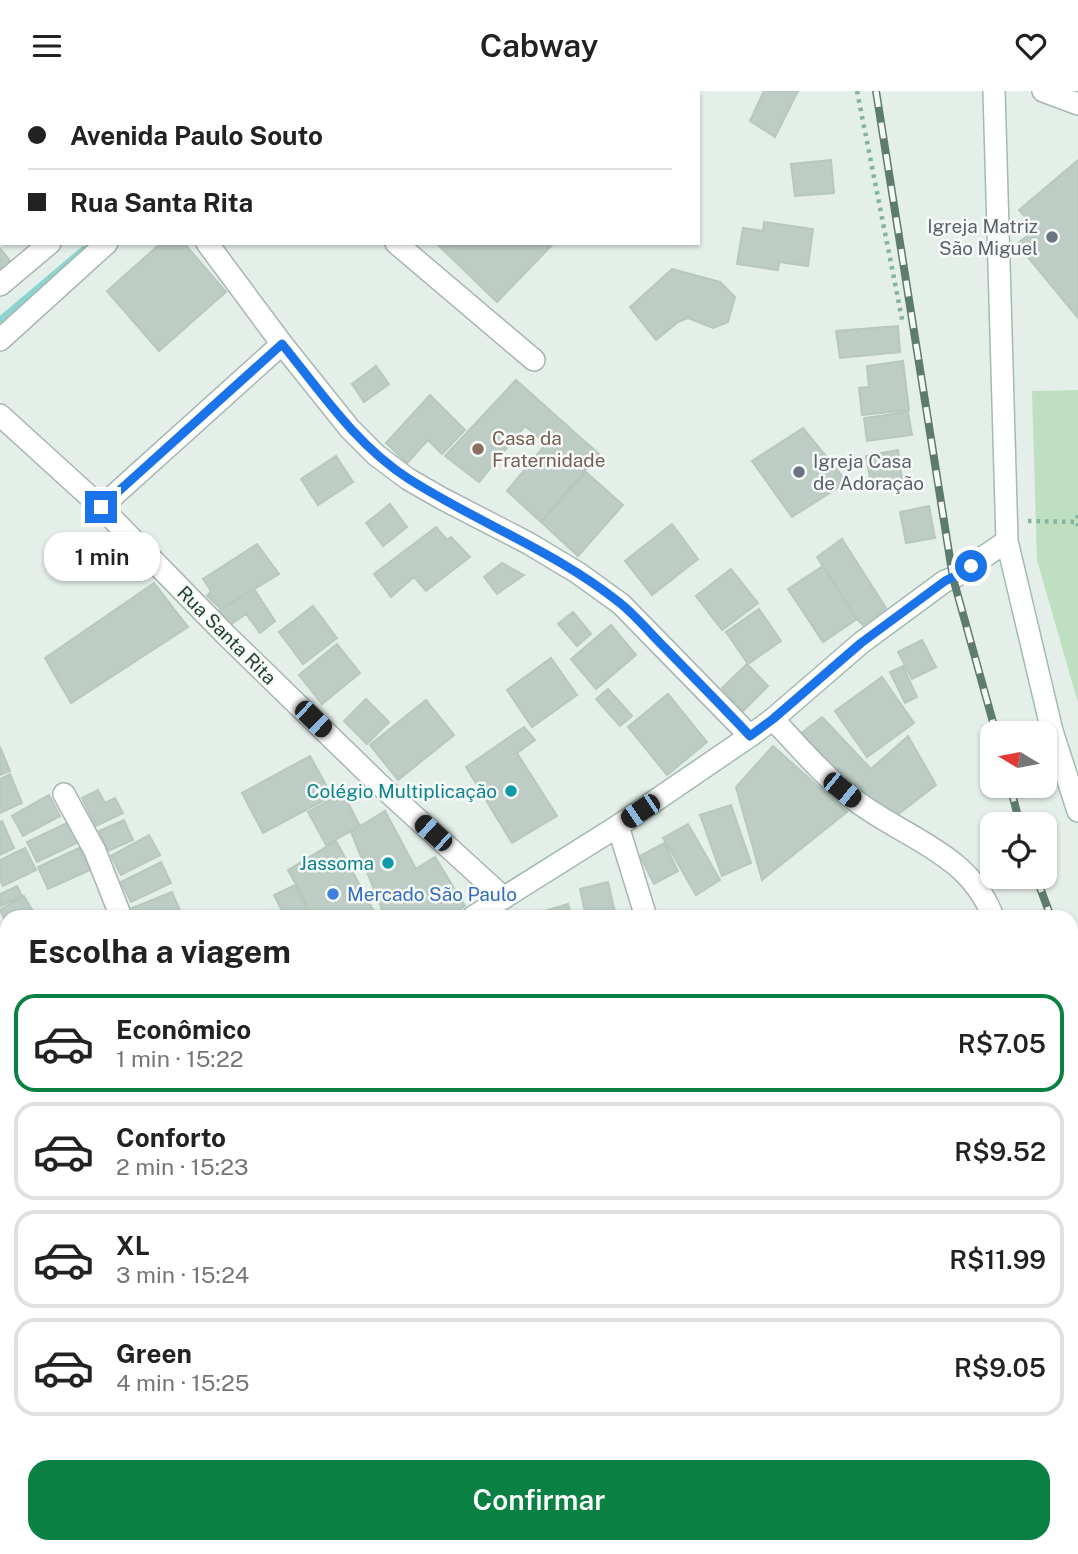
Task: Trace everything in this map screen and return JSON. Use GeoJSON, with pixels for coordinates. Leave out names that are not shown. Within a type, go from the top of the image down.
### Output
{"type":"FeatureCollection","features":[{"type":"Feature","properties":{"kind":"street"},"geometry":{"type":"LineString","coordinates":[[994,91],[1007,531],[1052,731],[1078,811]]}},
{"type":"Feature","properties":{"kind":"street"},"geometry":{"type":"LineString","coordinates":[[1043,91],[1078,104]]}},
{"type":"Feature","properties":{"kind":"street"},"geometry":{"type":"LineString","coordinates":[[0,285],[48,245]]}},
{"type":"Feature","properties":{"kind":"street"},"geometry":{"type":"LineString","coordinates":[[0,340],[105,245]]}},
{"type":"Feature","properties":{"kind":"street"},"geometry":{"type":"LineString","coordinates":[[208,245],[350,429],[376,455],[441,498],[528,543],[578,573],[621,604],[750,736]]}},
{"type":"Feature","properties":{"kind":"street"},"geometry":{"type":"LineString","coordinates":[[398,245],[534,360]]}},
{"type":"Feature","properties":{"kind":"street"},"geometry":{"type":"LineString","coordinates":[[101,507],[282,344]]}},
{"type":"Feature","properties":{"kind":"street","name":"Rua Santa Rita"},"geometry":{"type":"LineString","coordinates":[[0,415],[9,436],[101,507],[226,635],[379,784],[504,898]]}},
{"type":"Feature","properties":{"kind":"street"},"geometry":{"type":"LineString","coordinates":[[484,910],[618,825],[750,736],[861,643],[953,577],[1007,531]]}},
{"type":"Feature","properties":{"kind":"street"},"geometry":{"type":"LineString","coordinates":[[773,719],[829,779],[854,800],[961,868],[977,885],[990,910]]}},
{"type":"Feature","properties":{"kind":"street"},"geometry":{"type":"LineString","coordinates":[[64,794],[95,851],[119,910]]}},
{"type":"Feature","properties":{"kind":"street"},"geometry":{"type":"LineString","coordinates":[[618,825],[644,910]]}},
{"type":"Feature","properties":{"kind":"path"},"geometry":{"type":"LineString","coordinates":[[858,91],[903,324]]}},
{"type":"Feature","properties":{"kind":"path"},"geometry":{"type":"LineString","coordinates":[[1007,531],[1077,524],[1078,515]]}},
{"type":"Feature","properties":{"kind":"green space"},"geometry":{"type":"Polygon","coordinates":[[[1078,390],[1078,703],[1037,560],[1032,391],[1078,390]]]}},
{"type":"Feature","properties":{"kind":"building"},"geometry":{"type":"Polygon","coordinates":[[[764,91],[798,91],[775,137],[750,121],[764,91]]]}},
{"type":"Feature","properties":{"kind":"building"},"geometry":{"type":"Polygon","coordinates":[[[831,160],[834,193],[795,196],[791,164],[831,160]]]}},
{"type":"Feature","properties":{"kind":"building","name":"Igreja Matriz São Miguel"},"geometry":{"type":"Polygon","coordinates":[[[1078,160],[1078,318],[1017,244],[1036,229],[1019,210],[1078,160]]]}},
{"type":"Feature","properties":{"kind":"building"},"geometry":{"type":"Polygon","coordinates":[[[764,222],[813,229],[808,266],[779,262],[778,270],[737,264],[743,228],[763,231],[764,222]]]}},
{"type":"Feature","properties":{"kind":"building"},"geometry":{"type":"Polygon","coordinates":[[[159,245],[186,245],[226,292],[159,351],[107,291],[159,245]]]}},
{"type":"Feature","properties":{"kind":"building"},"geometry":{"type":"Polygon","coordinates":[[[438,245],[552,245],[497,302],[438,245]]]}},
{"type":"Feature","properties":{"kind":"building"},"geometry":{"type":"Polygon","coordinates":[[[0,248],[17,270],[0,283],[0,248]]]}},
{"type":"Feature","properties":{"kind":"building"},"geometry":{"type":"Polygon","coordinates":[[[672,269],[720,282],[735,297],[728,322],[713,328],[688,318],[678,322],[656,340],[630,307],[672,269]]]}},
{"type":"Feature","properties":{"kind":"building"},"geometry":{"type":"Polygon","coordinates":[[[898,326],[900,352],[840,358],[836,331],[898,326]]]}},
{"type":"Feature","properties":{"kind":"building"},"geometry":{"type":"Polygon","coordinates":[[[903,361],[909,410],[862,415],[859,388],[869,387],[867,366],[903,361]]]}},
{"type":"Feature","properties":{"kind":"building"},"geometry":{"type":"Polygon","coordinates":[[[376,366],[389,384],[364,402],[352,384],[376,366]]]}},
{"type":"Feature","properties":{"kind":"building","name":"Casa da Fraternidade"},"geometry":{"type":"Polygon","coordinates":[[[516,380],[599,454],[541,522],[507,491],[546,444],[525,426],[479,482],[445,456],[516,380]]]}},
{"type":"Feature","properties":{"kind":"building"},"geometry":{"type":"Polygon","coordinates":[[[430,395],[465,430],[442,454],[428,440],[407,463],[386,443],[430,395]]]}},
{"type":"Feature","properties":{"kind":"building"},"geometry":{"type":"Polygon","coordinates":[[[908,412],[912,435],[867,441],[864,418],[908,412]]]}},
{"type":"Feature","properties":{"kind":"building","name":"Igreja Casa de Adoração"},"geometry":{"type":"Polygon","coordinates":[[[803,428],[847,482],[792,517],[752,461],[803,428]]]}},
{"type":"Feature","properties":{"kind":"building"},"geometry":{"type":"Polygon","coordinates":[[[898,450],[902,479],[871,484],[866,456],[898,450]]]}},
{"type":"Feature","properties":{"kind":"building"},"geometry":{"type":"Polygon","coordinates":[[[336,456],[353,482],[318,505],[301,479],[336,456]]]}},
{"type":"Feature","properties":{"kind":"building"},"geometry":{"type":"Polygon","coordinates":[[[586,472],[623,505],[578,556],[541,522],[586,472]]]}},
{"type":"Feature","properties":{"kind":"building"},"geometry":{"type":"Polygon","coordinates":[[[390,504],[407,527],[383,546],[366,523],[390,504]]]}},
{"type":"Feature","properties":{"kind":"building"},"geometry":{"type":"Polygon","coordinates":[[[929,506],[935,538],[906,543],[900,512],[929,506]]]}},
{"type":"Feature","properties":{"kind":"building"},"geometry":{"type":"Polygon","coordinates":[[[672,524],[698,559],[652,595],[625,561],[672,524]]]}},
{"type":"Feature","properties":{"kind":"building"},"geometry":{"type":"Polygon","coordinates":[[[436,527],[447,540],[451,537],[470,557],[426,591],[414,577],[391,597],[374,574],[436,527]]]}},
{"type":"Feature","properties":{"kind":"building"},"geometry":{"type":"Polygon","coordinates":[[[842,539],[886,608],[863,625],[817,557],[842,539]]]}},
{"type":"Feature","properties":{"kind":"building"},"geometry":{"type":"Polygon","coordinates":[[[257,544],[279,574],[221,609],[207,596],[211,591],[203,579],[257,544]]]}},
{"type":"Feature","properties":{"kind":"building"},"geometry":{"type":"Polygon","coordinates":[[[502,563],[524,575],[497,594],[484,577],[502,563]]]}},
{"type":"Feature","properties":{"kind":"building"},"geometry":{"type":"Polygon","coordinates":[[[823,566],[857,619],[823,642],[788,589],[823,566]]]}},
{"type":"Feature","properties":{"kind":"building"},"geometry":{"type":"Polygon","coordinates":[[[731,569],[758,603],[722,630],[696,596],[731,569]]]}},
{"type":"Feature","properties":{"kind":"building"},"geometry":{"type":"Polygon","coordinates":[[[154,583],[188,627],[71,703],[45,658],[154,583]]]}},
{"type":"Feature","properties":{"kind":"building"},"geometry":{"type":"Polygon","coordinates":[[[254,589],[275,621],[260,633],[246,614],[227,627],[216,612],[254,589]]]}},
{"type":"Feature","properties":{"kind":"building"},"geometry":{"type":"Polygon","coordinates":[[[313,606],[337,638],[303,664],[279,632],[313,606]]]}},
{"type":"Feature","properties":{"kind":"building"},"geometry":{"type":"Polygon","coordinates":[[[759,609],[781,641],[748,664],[726,632],[759,609]]]}},
{"type":"Feature","properties":{"kind":"building"},"geometry":{"type":"Polygon","coordinates":[[[573,612],[591,634],[577,646],[558,624],[573,612]]]}},
{"type":"Feature","properties":{"kind":"building"},"geometry":{"type":"Polygon","coordinates":[[[611,625],[636,655],[596,689],[571,659],[611,625]]]}},
{"type":"Feature","properties":{"kind":"building"},"geometry":{"type":"Polygon","coordinates":[[[922,640],[936,667],[912,679],[898,652],[922,640]]]}},
{"type":"Feature","properties":{"kind":"building"},"geometry":{"type":"Polygon","coordinates":[[[337,644],[360,673],[322,704],[299,675],[337,644]]]}},
{"type":"Feature","properties":{"kind":"building"},"geometry":{"type":"Polygon","coordinates":[[[551,658],[577,695],[532,727],[507,690],[551,658]]]}},
{"type":"Feature","properties":{"kind":"building"},"geometry":{"type":"Polygon","coordinates":[[[747,664],[768,686],[743,711],[722,688],[747,664]]]}},
{"type":"Feature","properties":{"kind":"building"},"geometry":{"type":"Polygon","coordinates":[[[903,666],[917,697],[905,703],[890,672],[903,666]]]}},
{"type":"Feature","properties":{"kind":"building"},"geometry":{"type":"Polygon","coordinates":[[[882,677],[914,723],[867,757],[835,711],[882,677]]]}},
{"type":"Feature","properties":{"kind":"building"},"geometry":{"type":"Polygon","coordinates":[[[608,689],[632,716],[620,726],[596,699],[608,689]]]}},
{"type":"Feature","properties":{"kind":"building"},"geometry":{"type":"Polygon","coordinates":[[[668,694],[707,742],[667,775],[628,727],[668,694]]]}},
{"type":"Feature","properties":{"kind":"building"},"geometry":{"type":"Polygon","coordinates":[[[366,699],[389,722],[367,744],[344,721],[366,699]]]}},
{"type":"Feature","properties":{"kind":"building"},"geometry":{"type":"Polygon","coordinates":[[[426,700],[454,735],[398,780],[370,745],[426,700]]]}},
{"type":"Feature","properties":{"kind":"building"},"geometry":{"type":"Polygon","coordinates":[[[822,717],[871,769],[908,736],[936,785],[896,816],[851,787],[800,734],[822,717]]]}},
{"type":"Feature","properties":{"kind":"building","name":"Colégio Multiplicação"},"geometry":{"type":"Polygon","coordinates":[[[524,727],[535,740],[517,753],[557,816],[512,843],[466,767],[524,727]]]}},
{"type":"Feature","properties":{"kind":"building"},"geometry":{"type":"Polygon","coordinates":[[[773,746],[847,812],[762,880],[736,787],[773,746]]]}},
{"type":"Feature","properties":{"kind":"building"},"geometry":{"type":"Polygon","coordinates":[[[0,747],[10,771],[0,775],[0,747]]]}},
{"type":"Feature","properties":{"kind":"building"},"geometry":{"type":"Polygon","coordinates":[[[310,756],[332,796],[263,833],[242,793],[310,756]]]}},
{"type":"Feature","properties":{"kind":"building"},"geometry":{"type":"Polygon","coordinates":[[[10,774],[22,803],[0,813],[0,779],[10,774]]]}},
{"type":"Feature","properties":{"kind":"building"},"geometry":{"type":"Polygon","coordinates":[[[98,790],[105,803],[115,798],[123,813],[96,826],[82,798],[98,790]]]}},
{"type":"Feature","properties":{"kind":"building"},"geometry":{"type":"Polygon","coordinates":[[[343,793],[360,826],[326,845],[308,812],[343,793]]]}},
{"type":"Feature","properties":{"kind":"building"},"geometry":{"type":"Polygon","coordinates":[[[49,795],[60,816],[23,836],[12,816],[49,795]]]}},
{"type":"Feature","properties":{"kind":"building"},"geometry":{"type":"Polygon","coordinates":[[[731,805],[751,863],[722,876],[700,815],[731,805]]]}},
{"type":"Feature","properties":{"kind":"building","name":"Jassoma"},"geometry":{"type":"Polygon","coordinates":[[[385,811],[416,869],[435,857],[465,906],[458,910],[382,910],[351,832],[385,811]]]}},
{"type":"Feature","properties":{"kind":"building"},"geometry":{"type":"Polygon","coordinates":[[[124,820],[133,840],[108,851],[99,831],[124,820]]]}},
{"type":"Feature","properties":{"kind":"building"},"geometry":{"type":"Polygon","coordinates":[[[2,821],[14,848],[0,855],[0,822],[2,821]]]}},
{"type":"Feature","properties":{"kind":"building"},"geometry":{"type":"Polygon","coordinates":[[[69,822],[79,842],[37,862],[27,842],[69,822]]]}},
{"type":"Feature","properties":{"kind":"building"},"geometry":{"type":"Polygon","coordinates":[[[688,824],[720,880],[696,895],[663,838],[688,824]]]}},
{"type":"Feature","properties":{"kind":"building"},"geometry":{"type":"Polygon","coordinates":[[[149,835],[160,855],[121,875],[111,856],[149,835]]]}},
{"type":"Feature","properties":{"kind":"building","name":"Mercado São Paulo"},"geometry":{"type":"Polygon","coordinates":[[[336,841],[373,910],[310,910],[288,870],[336,841]]]}},
{"type":"Feature","properties":{"kind":"building"},"geometry":{"type":"Polygon","coordinates":[[[664,843],[678,871],[654,884],[640,856],[664,843]]]}},
{"type":"Feature","properties":{"kind":"building"},"geometry":{"type":"Polygon","coordinates":[[[25,848],[36,870],[3,886],[0,880],[0,860],[25,848]]]}},
{"type":"Feature","properties":{"kind":"building"},"geometry":{"type":"Polygon","coordinates":[[[79,848],[90,870],[48,889],[38,867],[79,848]]]}},
{"type":"Feature","properties":{"kind":"building"},"geometry":{"type":"Polygon","coordinates":[[[161,862],[171,883],[131,902],[121,882],[161,862]]]}},
{"type":"Feature","properties":{"kind":"building"},"geometry":{"type":"Polygon","coordinates":[[[608,882],[614,910],[584,910],[580,889],[608,882]]]}},
{"type":"Feature","properties":{"kind":"building"},"geometry":{"type":"Polygon","coordinates":[[[295,885],[308,910],[282,910],[274,895],[295,885]]]}},
{"type":"Feature","properties":{"kind":"building"},"geometry":{"type":"Polygon","coordinates":[[[17,886],[22,896],[1,906],[0,894],[17,886]]]}},
{"type":"Feature","properties":{"kind":"building"},"geometry":{"type":"Polygon","coordinates":[[[172,892],[180,910],[133,910],[132,908],[172,892]]]}},
{"type":"Feature","properties":{"kind":"building"},"geometry":{"type":"Polygon","coordinates":[[[24,896],[32,910],[0,910],[24,896]]]}},
{"type":"Feature","properties":{"kind":"building"},"geometry":{"type":"Polygon","coordinates":[[[568,904],[570,910],[548,910],[568,904]]]}},
{"type":"Feature","properties":{"kind":"waterway"},"geometry":{"type":"LineString","coordinates":[[0,321],[84,250]]}},
{"type":"Feature","properties":{"kind":"railway"},"geometry":{"type":"LineString","coordinates":[[876,91],[953,578],[993,721]]}},
{"type":"Feature","properties":{"kind":"railway"},"geometry":{"type":"LineString","coordinates":[[1013,798],[1017,812]]}},
{"type":"Feature","properties":{"kind":"railway"},"geometry":{"type":"LineString","coordinates":[[1040,889],[1048,910]]}},
{"type":"Feature","properties":{"kind":"place","name":"Igreja Matriz São Miguel"},"geometry":{"type":"Point","coordinates":[1052,237]}},
{"type":"Feature","properties":{"kind":"place","name":"Casa da Fraternidade"},"geometry":{"type":"Point","coordinates":[478,449]}},
{"type":"Feature","properties":{"kind":"place","name":"Igreja Casa de Adoração"},"geometry":{"type":"Point","coordinates":[799,472]}},
{"type":"Feature","properties":{"kind":"place","name":"Colégio Multiplicação"},"geometry":{"type":"Point","coordinates":[511,791]}},
{"type":"Feature","properties":{"kind":"place","name":"Jassoma"},"geometry":{"type":"Point","coordinates":[388,863]}},
{"type":"Feature","properties":{"kind":"place","name":"Mercado São Paulo"},"geometry":{"type":"Point","coordinates":[333,894]}},
{"type":"Feature","properties":{"kind":"route"},"geometry":{"type":"LineString","coordinates":[[101,507],[282,344],[350,429],[376,455],[441,498],[528,543],[578,573],[621,604],[750,736],[861,643],[945,581],[971,566]]}}]}
